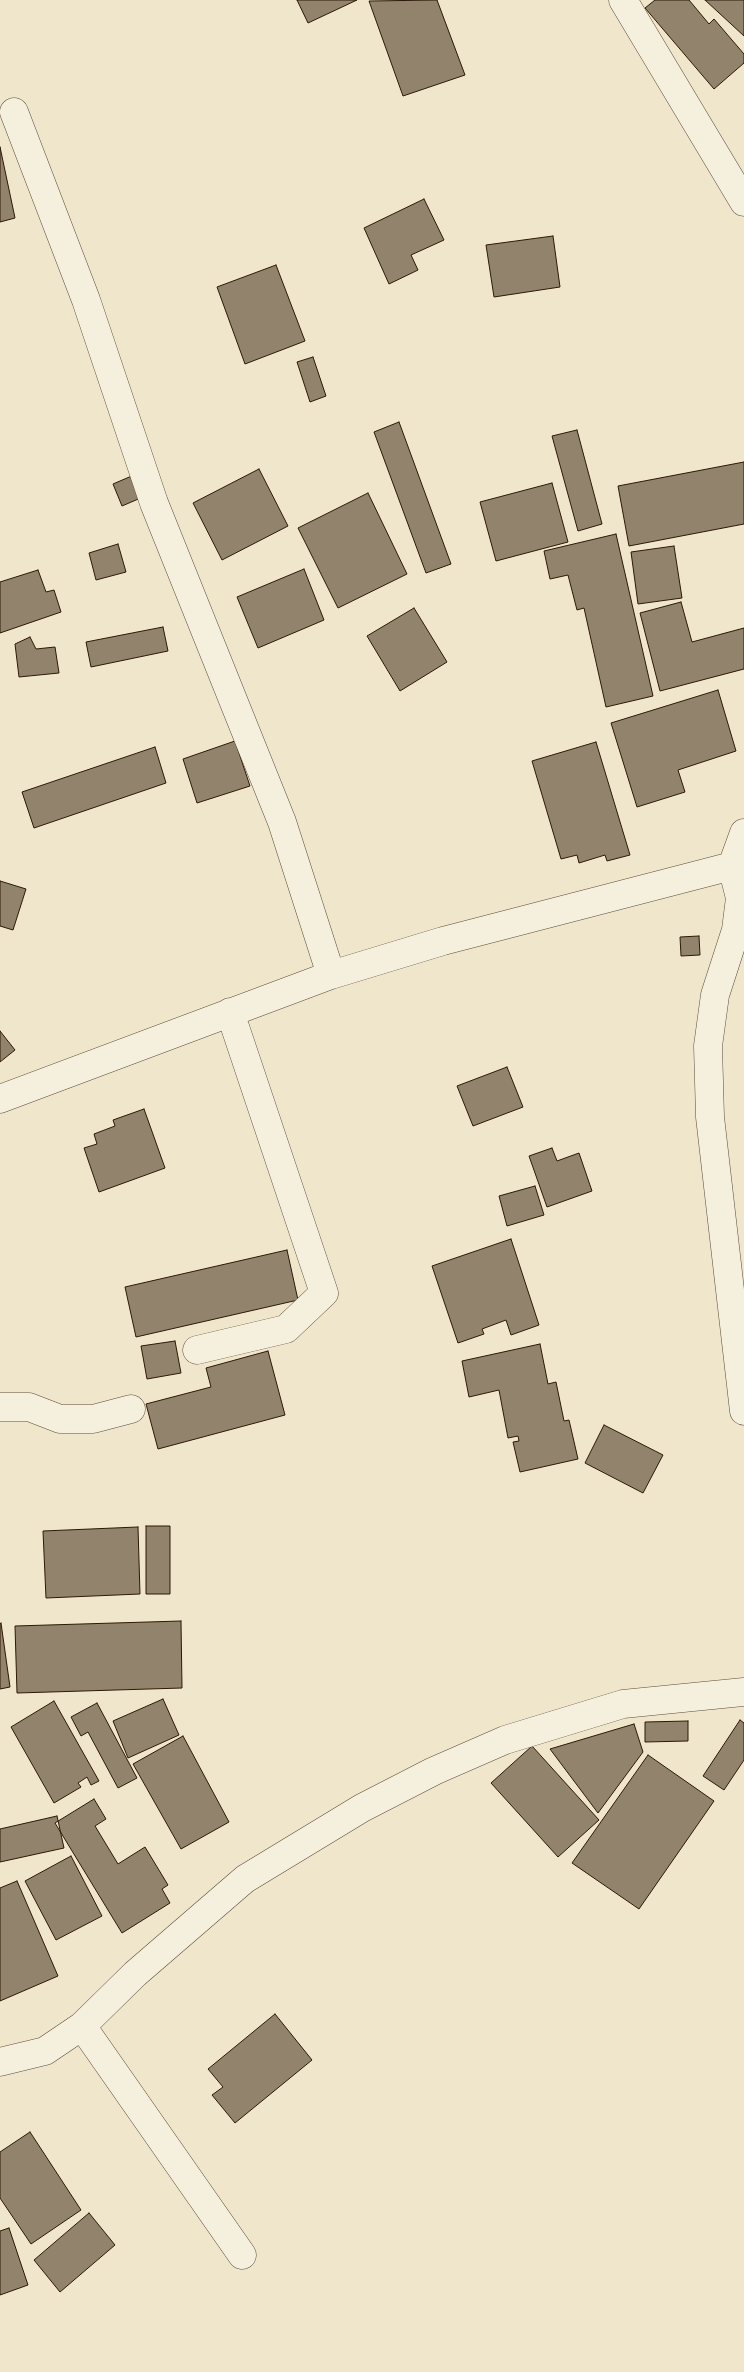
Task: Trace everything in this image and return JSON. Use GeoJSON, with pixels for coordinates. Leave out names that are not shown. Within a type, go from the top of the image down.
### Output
{"type":"FeatureCollection","features":[{"type":"Feature","properties":{"kind":"street"},"geometry":{"type":"LineString","coordinates":[[624,0],[744,202]]}},
{"type":"Feature","properties":{"kind":"street"},"geometry":{"type":"LineString","coordinates":[[14,112],[86,300],[154,503],[282,822],[331,974]]}},
{"type":"Feature","properties":{"kind":"street"},"geometry":{"type":"LineString","coordinates":[[744,833],[732,866],[740,898],[736,930],[715,995],[708,1046],[710,1108],[744,1411]]}},
{"type":"Feature","properties":{"kind":"street"},"geometry":{"type":"LineString","coordinates":[[0,1099],[331,974],[443,940],[732,866]]}},
{"type":"Feature","properties":{"kind":"street"},"geometry":{"type":"LineString","coordinates":[[197,1350],[286,1329],[324,1293],[230,1012]]}},
{"type":"Feature","properties":{"kind":"street"},"geometry":{"type":"LineString","coordinates":[[0,1406],[29,1406],[60,1419],[93,1419],[131,1409]]}},
{"type":"Feature","properties":{"kind":"street"},"geometry":{"type":"LineString","coordinates":[[0,2062],[45,2051],[82,2026],[135,1974],[245,1879],[362,1808],[434,1771],[506,1740],[623,1704],[744,1692]]}},
{"type":"Feature","properties":{"kind":"street"},"geometry":{"type":"LineString","coordinates":[[82,2026],[242,2255]]}},
{"type":"Feature","properties":{"kind":"building"},"geometry":{"type":"Polygon","coordinates":[[[297,0],[357,0],[308,23],[297,0]]]}},
{"type":"Feature","properties":{"kind":"building"},"geometry":{"type":"Polygon","coordinates":[[[437,0],[465,75],[403,96],[369,1],[437,0]]]}},
{"type":"Feature","properties":{"kind":"building"},"geometry":{"type":"Polygon","coordinates":[[[655,0],[689,0],[709,24],[714,19],[744,54],[744,63],[714,89],[645,8],[655,0]]]}},
{"type":"Feature","properties":{"kind":"building"},"geometry":{"type":"Polygon","coordinates":[[[705,0],[744,0],[744,36],[705,0]]]}},
{"type":"Feature","properties":{"kind":"building"},"geometry":{"type":"Polygon","coordinates":[[[0,147],[15,218],[0,222],[0,147]]]}},
{"type":"Feature","properties":{"kind":"building"},"geometry":{"type":"Polygon","coordinates":[[[424,199],[444,240],[411,255],[418,270],[389,284],[364,228],[424,199]]]}},
{"type":"Feature","properties":{"kind":"building"},"geometry":{"type":"Polygon","coordinates":[[[553,236],[560,287],[494,297],[486,245],[553,236]]]}},
{"type":"Feature","properties":{"kind":"building"},"geometry":{"type":"Polygon","coordinates":[[[276,265],[305,341],[245,364],[217,287],[276,265]]]}},
{"type":"Feature","properties":{"kind":"building"},"geometry":{"type":"Polygon","coordinates":[[[313,357],[326,396],[310,402],[297,362],[313,357]]]}},
{"type":"Feature","properties":{"kind":"building"},"geometry":{"type":"Polygon","coordinates":[[[399,422],[451,564],[426,573],[374,432],[399,422]]]}},
{"type":"Feature","properties":{"kind":"building"},"geometry":{"type":"Polygon","coordinates":[[[577,430],[602,524],[578,531],[552,436],[577,430]]]}},
{"type":"Feature","properties":{"kind":"building"},"geometry":{"type":"Polygon","coordinates":[[[744,462],[744,524],[629,546],[618,486],[744,462]]]}},
{"type":"Feature","properties":{"kind":"building"},"geometry":{"type":"Polygon","coordinates":[[[259,469],[288,526],[222,560],[193,503],[259,469]]]}},
{"type":"Feature","properties":{"kind":"building"},"geometry":{"type":"Polygon","coordinates":[[[134,475],[143,497],[122,506],[113,484],[134,475]]]}},
{"type":"Feature","properties":{"kind":"building"},"geometry":{"type":"Polygon","coordinates":[[[552,483],[568,542],[496,561],[480,502],[552,483]]]}},
{"type":"Feature","properties":{"kind":"building"},"geometry":{"type":"Polygon","coordinates":[[[368,493],[407,574],[338,608],[298,528],[368,493]]]}},
{"type":"Feature","properties":{"kind":"building"},"geometry":{"type":"Polygon","coordinates":[[[616,534],[653,696],[606,707],[584,608],[577,610],[568,575],[550,579],[544,551],[616,534]]]}},
{"type":"Feature","properties":{"kind":"building"},"geometry":{"type":"Polygon","coordinates":[[[118,544],[126,572],[96,580],[89,553],[118,544]]]}},
{"type":"Feature","properties":{"kind":"building"},"geometry":{"type":"Polygon","coordinates":[[[674,546],[682,598],[638,604],[631,552],[674,546]]]}},
{"type":"Feature","properties":{"kind":"building"},"geometry":{"type":"Polygon","coordinates":[[[304,569],[324,620],[258,648],[237,597],[304,569]]]}},
{"type":"Feature","properties":{"kind":"building"},"geometry":{"type":"Polygon","coordinates":[[[38,570],[46,592],[54,590],[61,612],[0,633],[0,582],[38,570]]]}},
{"type":"Feature","properties":{"kind":"building"},"geometry":{"type":"Polygon","coordinates":[[[681,602],[692,642],[744,628],[744,669],[660,691],[640,613],[681,602]]]}},
{"type":"Feature","properties":{"kind":"building"},"geometry":{"type":"Polygon","coordinates":[[[414,608],[447,662],[400,691],[367,636],[414,608]]]}},
{"type":"Feature","properties":{"kind":"building"},"geometry":{"type":"Polygon","coordinates":[[[163,627],[168,651],[91,667],[86,642],[163,627]]]}},
{"type":"Feature","properties":{"kind":"building"},"geometry":{"type":"Polygon","coordinates":[[[30,637],[36,649],[55,647],[59,673],[19,677],[15,644],[30,637]]]}},
{"type":"Feature","properties":{"kind":"building"},"geometry":{"type":"Polygon","coordinates":[[[718,690],[736,751],[678,770],[685,792],[637,807],[611,723],[718,690]]]}},
{"type":"Feature","properties":{"kind":"building"},"geometry":{"type":"Polygon","coordinates":[[[235,741],[250,786],[197,803],[183,759],[235,741]]]}},
{"type":"Feature","properties":{"kind":"building"},"geometry":{"type":"Polygon","coordinates":[[[596,742],[630,855],[607,861],[605,855],[579,863],[577,855],[561,859],[532,761],[596,742]]]}},
{"type":"Feature","properties":{"kind":"building"},"geometry":{"type":"Polygon","coordinates":[[[155,747],[166,783],[34,828],[22,792],[155,747]]]}},
{"type":"Feature","properties":{"kind":"building"},"geometry":{"type":"Polygon","coordinates":[[[0,881],[26,889],[13,930],[0,926],[0,881]]]}},
{"type":"Feature","properties":{"kind":"building"},"geometry":{"type":"Polygon","coordinates":[[[699,936],[700,955],[681,956],[680,937],[699,936]]]}},
{"type":"Feature","properties":{"kind":"building"},"geometry":{"type":"Polygon","coordinates":[[[0,1031],[15,1050],[0,1062],[0,1031]]]}},
{"type":"Feature","properties":{"kind":"building"},"geometry":{"type":"Polygon","coordinates":[[[507,1067],[523,1107],[473,1126],[457,1086],[507,1067]]]}},
{"type":"Feature","properties":{"kind":"building"},"geometry":{"type":"Polygon","coordinates":[[[144,1109],[165,1168],[99,1192],[84,1148],[97,1144],[94,1134],[115,1126],[113,1120],[144,1109]]]}},
{"type":"Feature","properties":{"kind":"building"},"geometry":{"type":"Polygon","coordinates":[[[552,1148],[557,1161],[579,1153],[592,1191],[547,1207],[529,1156],[552,1148]]]}},
{"type":"Feature","properties":{"kind":"building"},"geometry":{"type":"Polygon","coordinates":[[[535,1186],[544,1215],[507,1226],[499,1196],[535,1186]]]}},
{"type":"Feature","properties":{"kind":"building"},"geometry":{"type":"Polygon","coordinates":[[[511,1239],[539,1325],[511,1335],[506,1320],[482,1329],[484,1334],[458,1343],[432,1266],[511,1239]]]}},
{"type":"Feature","properties":{"kind":"building"},"geometry":{"type":"Polygon","coordinates":[[[287,1250],[298,1300],[136,1337],[125,1287],[287,1250]]]}},
{"type":"Feature","properties":{"kind":"building"},"geometry":{"type":"Polygon","coordinates":[[[175,1341],[181,1373],[147,1379],[141,1346],[175,1341]]]}},
{"type":"Feature","properties":{"kind":"building"},"geometry":{"type":"Polygon","coordinates":[[[540,1344],[548,1384],[556,1382],[564,1421],[569,1420],[578,1459],[520,1472],[513,1442],[519,1441],[518,1436],[508,1438],[499,1390],[469,1397],[462,1361],[540,1344]]]}},
{"type":"Feature","properties":{"kind":"building"},"geometry":{"type":"Polygon","coordinates":[[[268,1351],[285,1415],[158,1449],[146,1404],[211,1387],[206,1368],[268,1351]]]}},
{"type":"Feature","properties":{"kind":"building"},"geometry":{"type":"Polygon","coordinates":[[[604,1425],[663,1455],[643,1493],[585,1463],[604,1425]]]}},
{"type":"Feature","properties":{"kind":"building"},"geometry":{"type":"Polygon","coordinates":[[[146,1526],[170,1526],[170,1594],[146,1594],[146,1526]]]}},
{"type":"Feature","properties":{"kind":"building"},"geometry":{"type":"Polygon","coordinates":[[[138,1527],[140,1594],[46,1598],[43,1531],[138,1527]]]}},
{"type":"Feature","properties":{"kind":"building"},"geometry":{"type":"Polygon","coordinates":[[[181,1621],[182,1688],[17,1693],[15,1626],[181,1621]]]}},
{"type":"Feature","properties":{"kind":"building"},"geometry":{"type":"Polygon","coordinates":[[[0,1624],[10,1687],[0,1689],[0,1624]]]}},
{"type":"Feature","properties":{"kind":"building"},"geometry":{"type":"Polygon","coordinates":[[[163,1699],[179,1735],[128,1758],[113,1721],[163,1699]]]}},
{"type":"Feature","properties":{"kind":"building"},"geometry":{"type":"Polygon","coordinates":[[[54,1701],[99,1781],[91,1785],[87,1777],[78,1783],[81,1787],[54,1803],[11,1727],[54,1701]]]}},
{"type":"Feature","properties":{"kind":"building"},"geometry":{"type":"Polygon","coordinates":[[[97,1703],[137,1778],[118,1788],[88,1732],[81,1736],[71,1717],[97,1703]]]}},
{"type":"Feature","properties":{"kind":"building"},"geometry":{"type":"Polygon","coordinates":[[[740,1720],[744,1723],[744,1760],[724,1790],[703,1776],[740,1720]]]}},
{"type":"Feature","properties":{"kind":"building"},"geometry":{"type":"Polygon","coordinates":[[[688,1721],[688,1741],[645,1742],[645,1722],[688,1721]]]}},
{"type":"Feature","properties":{"kind":"building"},"geometry":{"type":"Polygon","coordinates":[[[634,1724],[643,1752],[598,1813],[550,1749],[634,1724]]]}},
{"type":"Feature","properties":{"kind":"building"},"geometry":{"type":"Polygon","coordinates":[[[183,1736],[229,1822],[181,1849],[133,1764],[183,1736]]]}},
{"type":"Feature","properties":{"kind":"building"},"geometry":{"type":"Polygon","coordinates":[[[532,1746],[599,1820],[558,1857],[491,1783],[532,1746]]]}},
{"type":"Feature","properties":{"kind":"building"},"geometry":{"type":"Polygon","coordinates":[[[648,1755],[714,1801],[639,1909],[572,1863],[648,1755]]]}},
{"type":"Feature","properties":{"kind":"building"},"geometry":{"type":"Polygon","coordinates":[[[94,1799],[106,1819],[95,1826],[118,1864],[145,1847],[168,1885],[162,1889],[170,1903],[122,1933],[55,1823],[94,1799]]]}},
{"type":"Feature","properties":{"kind":"building"},"geometry":{"type":"Polygon","coordinates":[[[57,1816],[64,1848],[0,1862],[0,1829],[57,1816]]]}},
{"type":"Feature","properties":{"kind":"building"},"geometry":{"type":"Polygon","coordinates":[[[71,1856],[102,1916],[56,1940],[25,1881],[71,1856]]]}},
{"type":"Feature","properties":{"kind":"building"},"geometry":{"type":"Polygon","coordinates":[[[17,1881],[58,1976],[0,2001],[0,1888],[17,1881]]]}},
{"type":"Feature","properties":{"kind":"building"},"geometry":{"type":"Polygon","coordinates":[[[275,2014],[312,2060],[235,2123],[212,2095],[223,2087],[208,2069],[275,2014]]]}},
{"type":"Feature","properties":{"kind":"building"},"geometry":{"type":"Polygon","coordinates":[[[30,2132],[81,2210],[31,2244],[0,2198],[0,2152],[30,2132]]]}},
{"type":"Feature","properties":{"kind":"building"},"geometry":{"type":"Polygon","coordinates":[[[89,2213],[115,2245],[60,2292],[34,2260],[89,2213]]]}},
{"type":"Feature","properties":{"kind":"building"},"geometry":{"type":"Polygon","coordinates":[[[9,2228],[28,2285],[0,2295],[0,2231],[9,2228]]]}}]}
